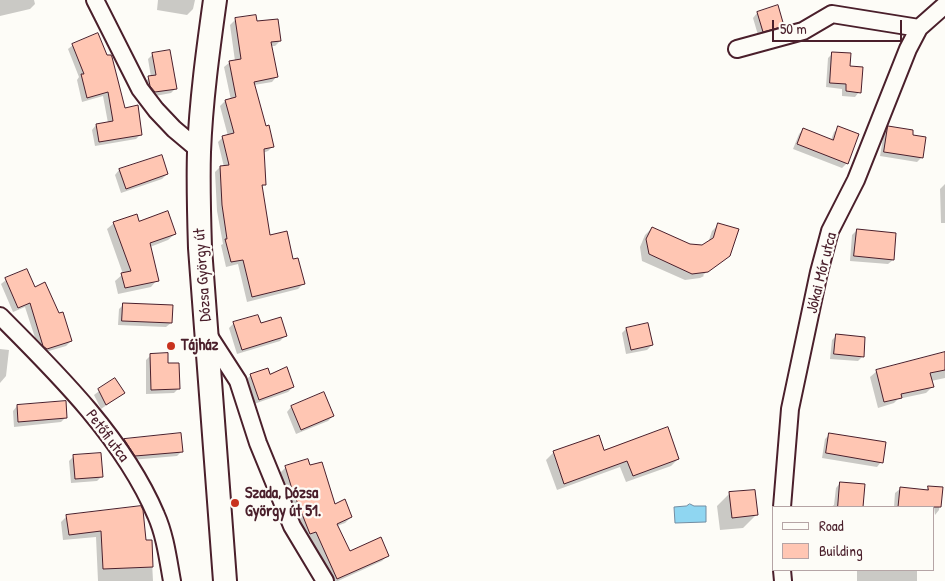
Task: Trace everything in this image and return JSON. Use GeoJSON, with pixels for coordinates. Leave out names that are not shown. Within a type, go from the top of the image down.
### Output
{"type":"FeatureCollection","features":[{"type":"Feature","properties":{"kind":"main road","name":"Dózsa György út"},"geometry":{"type":"LineString","coordinates":[[216,0],[206,68],[199,150],[200,248],[225,581]]}},
{"type":"Feature","properties":{"kind":"street"},"geometry":{"type":"LineString","coordinates":[[95,0],[140,89],[174,129],[199,150]]}},
{"type":"Feature","properties":{"kind":"street","name":"Jókai Mór utca"},"geometry":{"type":"LineString","coordinates":[[782,506],[790,409],[830,231],[856,180],[908,49],[919,28],[945,5]]}},
{"type":"Feature","properties":{"kind":"street"},"geometry":{"type":"LineString","coordinates":[[738,49],[803,31],[832,14],[919,28]]}},
{"type":"Feature","properties":{"kind":"street","name":"Petőfi utca"},"geometry":{"type":"LineString","coordinates":[[0,316],[104,429],[123,454],[157,516],[172,581]]}},
{"type":"Feature","properties":{"kind":"street"},"geometry":{"type":"LineString","coordinates":[[207,332],[238,381],[258,443],[292,526],[325,581]]}},
{"type":"Feature","properties":{"kind":"water"},"geometry":{"type":"Polygon","coordinates":[[[690,504],[706,506],[706,522],[675,523],[674,507],[690,504]]]}},
{"type":"Feature","properties":{"kind":"building"},"geometry":{"type":"Polygon","coordinates":[[[778,5],[784,26],[763,32],[757,12],[778,5]]]}},
{"type":"Feature","properties":{"kind":"building"},"geometry":{"type":"Polygon","coordinates":[[[256,15],[257,21],[278,19],[281,41],[271,42],[278,77],[254,82],[266,126],[269,125],[274,147],[264,149],[266,185],[262,185],[270,235],[287,231],[293,259],[298,258],[305,284],[252,297],[243,260],[231,262],[225,239],[227,239],[222,205],[220,166],[229,165],[222,136],[234,133],[225,100],[236,97],[229,61],[241,59],[235,18],[256,15]]]}},
{"type":"Feature","properties":{"kind":"building"},"geometry":{"type":"Polygon","coordinates":[[[98,33],[107,55],[112,57],[125,108],[138,105],[142,135],[99,142],[96,124],[113,121],[108,92],[87,98],[81,74],[84,74],[72,44],[98,33]]]}},
{"type":"Feature","properties":{"kind":"building"},"geometry":{"type":"Polygon","coordinates":[[[170,50],[177,89],[155,92],[150,86],[148,76],[156,75],[152,53],[170,50]]]}},
{"type":"Feature","properties":{"kind":"building"},"geometry":{"type":"Polygon","coordinates":[[[832,52],[851,53],[850,66],[863,67],[861,93],[846,91],[846,84],[830,83],[832,52]]]}},
{"type":"Feature","properties":{"kind":"building"},"geometry":{"type":"Polygon","coordinates":[[[838,126],[859,134],[848,164],[797,144],[803,128],[833,140],[838,126]]]}},
{"type":"Feature","properties":{"kind":"building"},"geometry":{"type":"Polygon","coordinates":[[[888,126],[913,130],[913,135],[926,137],[923,158],[884,152],[888,126]]]}},
{"type":"Feature","properties":{"kind":"building"},"geometry":{"type":"Polygon","coordinates":[[[162,155],[168,174],[126,189],[119,169],[162,155]]]}},
{"type":"Feature","properties":{"kind":"building"},"geometry":{"type":"Polygon","coordinates":[[[168,211],[176,234],[150,243],[159,281],[125,288],[121,273],[131,271],[113,222],[137,214],[139,221],[168,211]]]}},
{"type":"Feature","properties":{"kind":"building"},"geometry":{"type":"Polygon","coordinates":[[[718,223],[739,229],[730,256],[708,272],[692,274],[649,254],[646,239],[652,227],[690,244],[702,245],[713,238],[718,223]]]}},
{"type":"Feature","properties":{"kind":"building"},"geometry":{"type":"Polygon","coordinates":[[[857,229],[896,233],[894,260],[854,256],[857,229]]]}},
{"type":"Feature","properties":{"kind":"building"},"geometry":{"type":"Polygon","coordinates":[[[27,269],[35,287],[45,282],[59,313],[63,312],[72,341],[47,349],[43,346],[30,303],[18,308],[5,278],[27,269]]]}},
{"type":"Feature","properties":{"kind":"building"},"geometry":{"type":"Polygon","coordinates":[[[123,303],[173,305],[172,323],[122,321],[123,303]]]}},
{"type":"Feature","properties":{"kind":"building"},"geometry":{"type":"Polygon","coordinates":[[[258,315],[261,323],[281,317],[287,336],[242,350],[233,322],[258,315]]]}},
{"type":"Feature","properties":{"kind":"building"},"geometry":{"type":"Polygon","coordinates":[[[648,323],[653,345],[631,350],[626,328],[648,323]]]}},
{"type":"Feature","properties":{"kind":"building"},"geometry":{"type":"Polygon","coordinates":[[[836,334],[865,337],[864,357],[834,354],[836,334]]]}},
{"type":"Feature","properties":{"kind":"building"},"geometry":{"type":"Polygon","coordinates":[[[945,352],[945,370],[930,373],[934,387],[901,394],[902,398],[884,402],[876,370],[945,352]]]}},
{"type":"Feature","properties":{"kind":"building"},"geometry":{"type":"Polygon","coordinates":[[[168,353],[168,363],[179,363],[180,389],[151,390],[150,354],[168,353]]]}},
{"type":"Feature","properties":{"kind":"building"},"geometry":{"type":"Polygon","coordinates":[[[287,367],[294,387],[259,400],[250,374],[268,368],[270,374],[287,367]]]}},
{"type":"Feature","properties":{"kind":"building"},"geometry":{"type":"Polygon","coordinates":[[[115,378],[125,393],[106,405],[98,389],[115,378]]]}},
{"type":"Feature","properties":{"kind":"building"},"geometry":{"type":"Polygon","coordinates":[[[324,392],[334,416],[301,430],[291,406],[324,392]]]}},
{"type":"Feature","properties":{"kind":"building"},"geometry":{"type":"Polygon","coordinates":[[[66,401],[67,418],[18,422],[17,405],[66,401]]]}},
{"type":"Feature","properties":{"kind":"building"},"geometry":{"type":"Polygon","coordinates":[[[668,427],[679,459],[633,476],[627,461],[564,484],[553,451],[599,435],[604,450],[668,427]]]}},
{"type":"Feature","properties":{"kind":"building"},"geometry":{"type":"Polygon","coordinates":[[[181,433],[183,452],[135,456],[124,439],[181,433]]]}},
{"type":"Feature","properties":{"kind":"building"},"geometry":{"type":"Polygon","coordinates":[[[829,433],[886,442],[883,463],[826,453],[829,433]]]}},
{"type":"Feature","properties":{"kind":"building"},"geometry":{"type":"Polygon","coordinates":[[[101,453],[103,477],[75,479],[73,455],[101,453]]]}},
{"type":"Feature","properties":{"kind":"building"},"geometry":{"type":"Polygon","coordinates":[[[308,459],[310,465],[322,462],[335,504],[345,499],[352,517],[337,524],[350,551],[381,537],[389,556],[337,579],[316,532],[310,534],[285,466],[308,459]]]}},
{"type":"Feature","properties":{"kind":"building"},"geometry":{"type":"Polygon","coordinates":[[[840,482],[865,484],[863,506],[838,506],[840,482]]]}},
{"type":"Feature","properties":{"kind":"building"},"geometry":{"type":"Polygon","coordinates":[[[928,486],[943,487],[941,507],[898,506],[900,487],[928,490],[928,486]]]}},
{"type":"Feature","properties":{"kind":"building"},"geometry":{"type":"Polygon","coordinates":[[[755,490],[758,515],[732,518],[729,492],[755,490]]]}},
{"type":"Feature","properties":{"kind":"building"},"geometry":{"type":"Polygon","coordinates":[[[141,506],[146,540],[152,540],[153,567],[103,569],[101,531],[69,535],[66,515],[141,506]]]}},
{"type":"Feature","properties":{"kind":"place","name":"Tájház"},"geometry":{"type":"Point","coordinates":[171,346]}},
{"type":"Feature","properties":{"kind":"place","name":"Szada, Dózsa György út 51."},"geometry":{"type":"Point","coordinates":[235,503]}}]}
